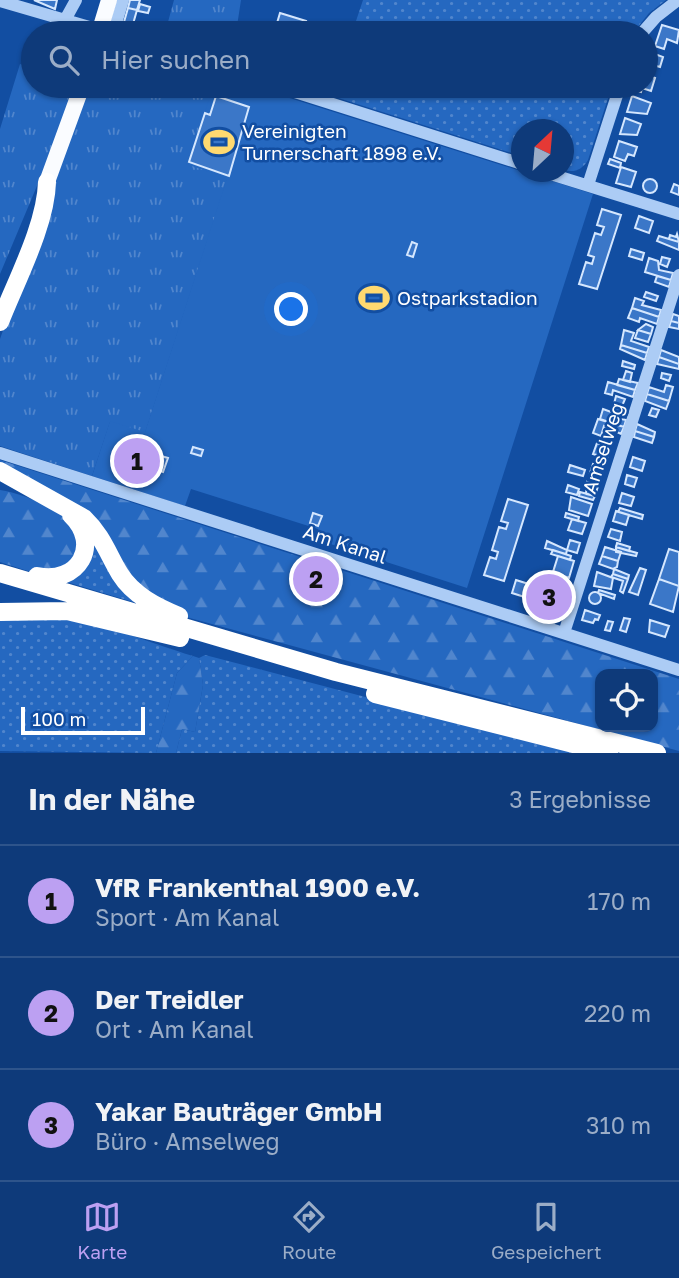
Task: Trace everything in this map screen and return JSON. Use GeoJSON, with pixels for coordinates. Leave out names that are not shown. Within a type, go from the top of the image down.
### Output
{"type":"FeatureCollection","features":[{"type":"Feature","properties":{"kind":"highway"},"geometry":{"type":"LineString","coordinates":[[0,292],[39,192],[47,182]]}},
{"type":"Feature","properties":{"kind":"highway"},"geometry":{"type":"LineString","coordinates":[[0,322],[47,195],[47,182]]}},
{"type":"Feature","properties":{"kind":"highway"},"geometry":{"type":"LineString","coordinates":[[0,471],[85,518],[96,529],[121,576],[134,590],[151,603],[196,623],[205,633]]}},
{"type":"Feature","properties":{"kind":"highway"},"geometry":{"type":"LineString","coordinates":[[0,486],[57,507],[80,524],[84,534],[83,555],[69,573],[56,578],[35,575],[21,579]]}},
{"type":"Feature","properties":{"kind":"highway"},"geometry":{"type":"LineString","coordinates":[[0,573],[361,678],[657,753]]}},
{"type":"Feature","properties":{"kind":"highway"},"geometry":{"type":"LineString","coordinates":[[0,584],[151,627],[158,632]]}},
{"type":"Feature","properties":{"kind":"highway"},"geometry":{"type":"LineString","coordinates":[[0,612],[67,611],[158,632],[446,713],[609,753]]}},
{"type":"Feature","properties":{"kind":"main road"},"geometry":{"type":"LineString","coordinates":[[107,21],[109,0]]}},
{"type":"Feature","properties":{"kind":"main road"},"geometry":{"type":"LineString","coordinates":[[47,182],[78,98]]}},
{"type":"Feature","properties":{"kind":"street"},"geometry":{"type":"LineString","coordinates":[[65,20],[76,0]]}},
{"type":"Feature","properties":{"kind":"street"},"geometry":{"type":"LineString","coordinates":[[112,21],[122,0]]}},
{"type":"Feature","properties":{"kind":"street"},"geometry":{"type":"LineString","coordinates":[[652,21],[678,0]]}},
{"type":"Feature","properties":{"kind":"street"},"geometry":{"type":"LineString","coordinates":[[0,1],[68,21]]}},
{"type":"Feature","properties":{"kind":"street"},"geometry":{"type":"LineString","coordinates":[[314,98],[511,161]]}},
{"type":"Feature","properties":{"kind":"street"},"geometry":{"type":"LineString","coordinates":[[588,186],[616,98]]}},
{"type":"Feature","properties":{"kind":"street"},"geometry":{"type":"LineString","coordinates":[[574,182],[679,214]]}},
{"type":"Feature","properties":{"kind":"street","name":"Amselweg"},"geometry":{"type":"LineString","coordinates":[[564,634],[679,275]]}},
{"type":"Feature","properties":{"kind":"street","name":"Am Kanal"},"geometry":{"type":"LineString","coordinates":[[0,453],[679,670]]}},
{"type":"Feature","properties":{"kind":"green space"},"geometry":{"type":"Polygon","coordinates":[[[174,0],[241,0],[238,21],[168,21],[174,0]]]}},
{"type":"Feature","properties":{"kind":"green space"},"geometry":{"type":"Polygon","coordinates":[[[363,0],[666,0],[643,21],[356,21],[363,0]]]}},
{"type":"Feature","properties":{"kind":"green space"},"geometry":{"type":"Polygon","coordinates":[[[20,64],[21,98],[71,98],[0,274],[0,129],[20,64]]]}},
{"type":"Feature","properties":{"kind":"green space"},"geometry":{"type":"Polygon","coordinates":[[[85,98],[210,98],[228,177],[145,433],[110,422],[92,476],[0,446],[0,339],[85,98]]]}},
{"type":"Feature","properties":{"kind":"green space","name":"Ostparkstadion"},"geometry":{"type":"Polygon","coordinates":[[[210,98],[290,98],[511,168],[511,182],[555,182],[593,194],[467,588],[315,539],[318,529],[191,489],[185,506],[92,476],[110,421],[145,432],[227,178],[186,164],[210,98]]]}},
{"type":"Feature","properties":{"kind":"green space"},"geometry":{"type":"Polygon","coordinates":[[[338,98],[608,98],[588,160],[574,171],[574,119],[511,119],[511,153],[338,98]]]}},
{"type":"Feature","properties":{"kind":"green space"},"geometry":{"type":"Polygon","coordinates":[[[0,460],[648,669],[595,669],[595,728],[186,617],[140,593],[108,541],[0,465],[0,460]]]}},
{"type":"Feature","properties":{"kind":"green space"},"geometry":{"type":"Polygon","coordinates":[[[0,490],[45,505],[67,520],[79,538],[77,560],[43,576],[0,562],[0,490]]]}},
{"type":"Feature","properties":{"kind":"green space"},"geometry":{"type":"Polygon","coordinates":[[[89,538],[153,608],[60,580],[89,538]]]}},
{"type":"Feature","properties":{"kind":"green space"},"geometry":{"type":"Polygon","coordinates":[[[27,615],[28,621],[49,619],[90,624],[193,656],[177,673],[156,753],[0,751],[0,618],[27,615]]]}},
{"type":"Feature","properties":{"kind":"green space"},"geometry":{"type":"Polygon","coordinates":[[[205,655],[579,753],[176,753],[182,729],[195,732],[203,685],[199,658],[205,655]]]}},
{"type":"Feature","properties":{"kind":"green space"},"geometry":{"type":"Polygon","coordinates":[[[193,656],[199,658],[203,685],[195,732],[182,729],[176,753],[156,753],[177,673],[193,656]]]}},
{"type":"Feature","properties":{"kind":"green space"},"geometry":{"type":"Polygon","coordinates":[[[658,672],[679,679],[679,751],[609,732],[658,732],[658,672]]]}},
{"type":"Feature","properties":{"kind":"building"},"geometry":{"type":"Polygon","coordinates":[[[34,0],[57,0],[55,9],[34,0]]]}},
{"type":"Feature","properties":{"kind":"building"},"geometry":{"type":"Polygon","coordinates":[[[130,0],[140,0],[137,10],[128,8],[130,0]]]}},
{"type":"Feature","properties":{"kind":"building"},"geometry":{"type":"Polygon","coordinates":[[[140,4],[150,7],[148,13],[138,11],[140,4]]]}},
{"type":"Feature","properties":{"kind":"building"},"geometry":{"type":"Polygon","coordinates":[[[128,8],[137,10],[134,21],[124,21],[128,8]]]}},
{"type":"Feature","properties":{"kind":"building"},"geometry":{"type":"Polygon","coordinates":[[[280,13],[306,21],[278,21],[280,13]]]}},
{"type":"Feature","properties":{"kind":"building"},"geometry":{"type":"Polygon","coordinates":[[[662,25],[679,30],[677,43],[667,39],[664,49],[658,47],[662,25]]]}},
{"type":"Feature","properties":{"kind":"building"},"geometry":{"type":"Polygon","coordinates":[[[658,55],[663,57],[658,66],[658,55]]]}},
{"type":"Feature","properties":{"kind":"building","name":"Vereinigten Turnerschaft 1898 e.V."},"geometry":{"type":"Polygon","coordinates":[[[215,98],[249,107],[229,176],[189,162],[205,113],[210,115],[215,98]]]}},
{"type":"Feature","properties":{"kind":"building"},"geometry":{"type":"Polygon","coordinates":[[[631,98],[651,103],[647,114],[627,112],[631,98]]]}},
{"type":"Feature","properties":{"kind":"building"},"geometry":{"type":"Polygon","coordinates":[[[625,118],[641,124],[637,135],[620,134],[625,118]]]}},
{"type":"Feature","properties":{"kind":"building"},"geometry":{"type":"Polygon","coordinates":[[[619,141],[637,147],[634,156],[628,154],[625,161],[614,157],[619,141]]]}},
{"type":"Feature","properties":{"kind":"building"},"geometry":{"type":"Polygon","coordinates":[[[610,159],[621,163],[620,168],[608,164],[610,159]]]}},
{"type":"Feature","properties":{"kind":"building"},"geometry":{"type":"Polygon","coordinates":[[[621,167],[636,172],[631,187],[616,183],[621,167]]]}},
{"type":"Feature","properties":{"kind":"building"},"geometry":{"type":"Polygon","coordinates":[[[647,179],[653,179],[657,186],[653,193],[647,193],[643,189],[643,183],[647,179]]]}},
{"type":"Feature","properties":{"kind":"building"},"geometry":{"type":"Polygon","coordinates":[[[674,184],[679,186],[679,195],[671,192],[674,184]]]}},
{"type":"Feature","properties":{"kind":"building"},"geometry":{"type":"Polygon","coordinates":[[[602,209],[621,215],[597,289],[579,284],[586,262],[592,264],[594,257],[588,255],[595,233],[601,235],[604,227],[597,225],[602,209]]]}},
{"type":"Feature","properties":{"kind":"building"},"geometry":{"type":"Polygon","coordinates":[[[639,216],[653,221],[649,233],[635,228],[639,216]]]}},
{"type":"Feature","properties":{"kind":"building"},"geometry":{"type":"Polygon","coordinates":[[[677,234],[679,242],[669,239],[670,235],[676,237],[677,234]]]}},
{"type":"Feature","properties":{"kind":"building"},"geometry":{"type":"Polygon","coordinates":[[[659,236],[679,242],[679,250],[657,241],[659,236]]]}},
{"type":"Feature","properties":{"kind":"building"},"geometry":{"type":"Polygon","coordinates":[[[412,242],[417,244],[413,257],[407,255],[412,242]]]}},
{"type":"Feature","properties":{"kind":"building"},"geometry":{"type":"Polygon","coordinates":[[[631,249],[644,253],[642,260],[629,256],[631,249]]]}},
{"type":"Feature","properties":{"kind":"building"},"geometry":{"type":"Polygon","coordinates":[[[662,257],[670,259],[667,267],[660,264],[662,257]]]}},
{"type":"Feature","properties":{"kind":"building"},"geometry":{"type":"Polygon","coordinates":[[[649,258],[658,261],[659,270],[673,273],[671,280],[645,272],[649,258]]]}},
{"type":"Feature","properties":{"kind":"building"},"geometry":{"type":"Polygon","coordinates":[[[657,276],[671,280],[669,287],[655,282],[657,276]]]}},
{"type":"Feature","properties":{"kind":"building"},"geometry":{"type":"Polygon","coordinates":[[[646,292],[658,296],[656,301],[644,297],[646,292]]]}},
{"type":"Feature","properties":{"kind":"building"},"geometry":{"type":"Polygon","coordinates":[[[635,298],[644,301],[642,305],[661,310],[659,317],[632,308],[635,298]]]}},
{"type":"Feature","properties":{"kind":"building"},"geometry":{"type":"Polygon","coordinates":[[[632,308],[659,317],[657,324],[640,318],[639,322],[628,318],[632,308]]]}},
{"type":"Feature","properties":{"kind":"building"},"geometry":{"type":"Polygon","coordinates":[[[673,314],[679,316],[679,323],[671,321],[673,314]]]}},
{"type":"Feature","properties":{"kind":"building"},"geometry":{"type":"Polygon","coordinates":[[[671,321],[679,323],[679,329],[669,327],[671,321]]]}},
{"type":"Feature","properties":{"kind":"building"},"geometry":{"type":"Polygon","coordinates":[[[646,324],[653,327],[651,334],[638,330],[646,324]]]}},
{"type":"Feature","properties":{"kind":"building"},"geometry":{"type":"Polygon","coordinates":[[[624,330],[634,333],[631,341],[649,347],[647,353],[621,345],[624,330]]]}},
{"type":"Feature","properties":{"kind":"building"},"geometry":{"type":"Polygon","coordinates":[[[638,330],[651,334],[648,342],[635,338],[638,330]]]}},
{"type":"Feature","properties":{"kind":"building"},"geometry":{"type":"Polygon","coordinates":[[[621,345],[647,353],[645,360],[620,349],[621,345]]]}},
{"type":"Feature","properties":{"kind":"building"},"geometry":{"type":"Polygon","coordinates":[[[661,350],[679,357],[679,364],[659,357],[661,350]]]}},
{"type":"Feature","properties":{"kind":"building"},"geometry":{"type":"Polygon","coordinates":[[[659,357],[679,364],[679,369],[657,364],[659,357]]]}},
{"type":"Feature","properties":{"kind":"building"},"geometry":{"type":"Polygon","coordinates":[[[623,361],[635,365],[634,369],[622,366],[623,361]]]}},
{"type":"Feature","properties":{"kind":"building"},"geometry":{"type":"Polygon","coordinates":[[[626,371],[632,373],[630,382],[623,380],[626,371]]]}},
{"type":"Feature","properties":{"kind":"building"},"geometry":{"type":"Polygon","coordinates":[[[662,373],[671,375],[669,381],[661,378],[662,373]]]}},
{"type":"Feature","properties":{"kind":"building"},"geometry":{"type":"Polygon","coordinates":[[[619,379],[638,383],[635,390],[617,385],[619,379]]]}},
{"type":"Feature","properties":{"kind":"building"},"geometry":{"type":"Polygon","coordinates":[[[608,382],[635,390],[633,397],[613,390],[612,395],[605,393],[608,382]]]}},
{"type":"Feature","properties":{"kind":"building"},"geometry":{"type":"Polygon","coordinates":[[[666,385],[673,387],[669,401],[647,394],[649,387],[664,392],[666,385]]]}},
{"type":"Feature","properties":{"kind":"building"},"geometry":{"type":"Polygon","coordinates":[[[647,394],[669,401],[666,409],[645,401],[647,394]]]}},
{"type":"Feature","properties":{"kind":"building"},"geometry":{"type":"Polygon","coordinates":[[[616,396],[625,399],[622,406],[614,404],[616,396]]]}},
{"type":"Feature","properties":{"kind":"building"},"geometry":{"type":"Polygon","coordinates":[[[616,404],[622,406],[620,414],[614,412],[616,404]]]}},
{"type":"Feature","properties":{"kind":"building"},"geometry":{"type":"Polygon","coordinates":[[[652,408],[659,410],[656,417],[649,415],[652,408]]]}},
{"type":"Feature","properties":{"kind":"building"},"geometry":{"type":"Polygon","coordinates":[[[603,409],[614,413],[612,417],[626,420],[624,427],[600,419],[603,409]]]}},
{"type":"Feature","properties":{"kind":"building"},"geometry":{"type":"Polygon","coordinates":[[[598,419],[624,427],[621,434],[604,426],[601,436],[593,433],[598,419]]]}},
{"type":"Feature","properties":{"kind":"building"},"geometry":{"type":"Polygon","coordinates":[[[637,424],[655,432],[654,437],[635,431],[637,424]]]}},
{"type":"Feature","properties":{"kind":"building"},"geometry":{"type":"Polygon","coordinates":[[[635,431],[654,437],[652,443],[634,437],[635,431]]]}},
{"type":"Feature","properties":{"kind":"building"},"geometry":{"type":"Polygon","coordinates":[[[597,443],[610,447],[607,458],[593,454],[597,443]]]}},
{"type":"Feature","properties":{"kind":"building"},"geometry":{"type":"Polygon","coordinates":[[[145,444],[156,447],[154,454],[168,458],[163,472],[150,468],[149,471],[146,467],[124,460],[129,445],[143,450],[145,444]]]}},
{"type":"Feature","properties":{"kind":"building"},"geometry":{"type":"Polygon","coordinates":[[[193,447],[203,450],[201,456],[191,453],[193,447]]]}},
{"type":"Feature","properties":{"kind":"building"},"geometry":{"type":"Polygon","coordinates":[[[633,457],[645,461],[642,471],[630,467],[633,457]]]}},
{"type":"Feature","properties":{"kind":"building"},"geometry":{"type":"Polygon","coordinates":[[[593,464],[604,467],[601,477],[590,473],[593,464]]]}},
{"type":"Feature","properties":{"kind":"building"},"geometry":{"type":"Polygon","coordinates":[[[570,465],[585,470],[583,476],[568,472],[570,465]]]}},
{"type":"Feature","properties":{"kind":"building"},"geometry":{"type":"Polygon","coordinates":[[[627,475],[637,478],[634,487],[625,484],[627,475]]]}},
{"type":"Feature","properties":{"kind":"building"},"geometry":{"type":"Polygon","coordinates":[[[587,482],[598,486],[595,496],[586,494],[587,482]]]}},
{"type":"Feature","properties":{"kind":"building"},"geometry":{"type":"Polygon","coordinates":[[[568,485],[579,489],[577,495],[566,492],[568,485]]]}},
{"type":"Feature","properties":{"kind":"building"},"geometry":{"type":"Polygon","coordinates":[[[580,492],[595,496],[593,500],[579,496],[580,492]]]}},
{"type":"Feature","properties":{"kind":"building"},"geometry":{"type":"Polygon","coordinates":[[[622,493],[634,497],[631,506],[619,503],[622,493]]]}},
{"type":"Feature","properties":{"kind":"building"},"geometry":{"type":"Polygon","coordinates":[[[571,497],[592,504],[588,516],[569,510],[571,497]]]}},
{"type":"Feature","properties":{"kind":"building"},"geometry":{"type":"Polygon","coordinates":[[[508,499],[528,505],[504,581],[484,575],[490,557],[496,559],[498,552],[492,550],[499,527],[506,529],[508,523],[501,521],[508,499]]]}},
{"type":"Feature","properties":{"kind":"building"},"geometry":{"type":"Polygon","coordinates":[[[620,508],[643,515],[642,519],[618,512],[620,508]]]}},
{"type":"Feature","properties":{"kind":"building"},"geometry":{"type":"Polygon","coordinates":[[[616,511],[629,515],[626,525],[613,521],[616,511]]]}},
{"type":"Feature","properties":{"kind":"building"},"geometry":{"type":"Polygon","coordinates":[[[313,513],[322,516],[318,526],[310,523],[313,513]]]}},
{"type":"Feature","properties":{"kind":"building"},"geometry":{"type":"Polygon","coordinates":[[[566,513],[579,517],[578,521],[565,517],[566,513]]]}},
{"type":"Feature","properties":{"kind":"building"},"geometry":{"type":"Polygon","coordinates":[[[572,519],[586,523],[582,534],[568,530],[572,519]]]}},
{"type":"Feature","properties":{"kind":"building"},"geometry":{"type":"Polygon","coordinates":[[[611,529],[622,532],[620,541],[608,537],[611,529]]]}},
{"type":"Feature","properties":{"kind":"building"},"geometry":{"type":"Polygon","coordinates":[[[570,540],[580,543],[577,553],[567,550],[570,540]]]}},
{"type":"Feature","properties":{"kind":"building"},"geometry":{"type":"Polygon","coordinates":[[[547,541],[567,550],[566,554],[545,548],[547,541]]]}},
{"type":"Feature","properties":{"kind":"building"},"geometry":{"type":"Polygon","coordinates":[[[617,543],[630,547],[629,551],[616,547],[617,543]]]}},
{"type":"Feature","properties":{"kind":"building"},"geometry":{"type":"Polygon","coordinates":[[[605,547],[621,552],[618,561],[602,556],[605,547]]]}},
{"type":"Feature","properties":{"kind":"building"},"geometry":{"type":"Polygon","coordinates":[[[616,547],[637,553],[636,556],[616,552],[616,547]]]}},
{"type":"Feature","properties":{"kind":"building"},"geometry":{"type":"Polygon","coordinates":[[[669,549],[679,552],[679,586],[659,579],[669,549]]]}},
{"type":"Feature","properties":{"kind":"building"},"geometry":{"type":"Polygon","coordinates":[[[553,550],[571,556],[570,560],[551,554],[553,550]]]}},
{"type":"Feature","properties":{"kind":"building"},"geometry":{"type":"Polygon","coordinates":[[[558,556],[574,561],[569,578],[553,572],[558,556]]]}},
{"type":"Feature","properties":{"kind":"building"},"geometry":{"type":"Polygon","coordinates":[[[602,556],[618,561],[617,567],[613,569],[599,564],[602,556]]]}},
{"type":"Feature","properties":{"kind":"building"},"geometry":{"type":"Polygon","coordinates":[[[640,568],[646,570],[638,595],[629,592],[640,568]]]}},
{"type":"Feature","properties":{"kind":"building"},"geometry":{"type":"Polygon","coordinates":[[[614,569],[629,575],[628,579],[613,574],[614,569]]]}},
{"type":"Feature","properties":{"kind":"building"},"geometry":{"type":"Polygon","coordinates":[[[597,572],[613,578],[611,589],[594,586],[597,572]]]}},
{"type":"Feature","properties":{"kind":"building"},"geometry":{"type":"Polygon","coordinates":[[[613,574],[628,579],[623,593],[620,591],[623,581],[611,577],[613,574]]]}},
{"type":"Feature","properties":{"kind":"building"},"geometry":{"type":"Polygon","coordinates":[[[659,579],[679,586],[673,612],[650,604],[659,579]]]}},
{"type":"Feature","properties":{"kind":"building"},"geometry":{"type":"Polygon","coordinates":[[[516,580],[538,587],[534,600],[512,593],[516,580]]]}},
{"type":"Feature","properties":{"kind":"building"},"geometry":{"type":"Polygon","coordinates":[[[551,584],[565,588],[558,612],[543,607],[551,584]]]}},
{"type":"Feature","properties":{"kind":"building"},"geometry":{"type":"Polygon","coordinates":[[[599,590],[615,595],[614,599],[598,593],[599,590]]]}},
{"type":"Feature","properties":{"kind":"building"},"geometry":{"type":"Polygon","coordinates":[[[590,593],[600,593],[600,603],[590,603],[590,593]]]}},
{"type":"Feature","properties":{"kind":"building"},"geometry":{"type":"Polygon","coordinates":[[[585,610],[600,615],[598,620],[595,619],[593,623],[582,620],[585,610]]]}},
{"type":"Feature","properties":{"kind":"building"},"geometry":{"type":"Polygon","coordinates":[[[624,618],[630,619],[626,632],[620,630],[624,618]]]}},
{"type":"Feature","properties":{"kind":"building"},"geometry":{"type":"Polygon","coordinates":[[[650,620],[669,626],[665,637],[649,632],[650,620]]]}},
{"type":"Feature","properties":{"kind":"building"},"geometry":{"type":"Polygon","coordinates":[[[608,621],[613,622],[610,631],[605,630],[608,621]]]}},
{"type":"Feature","properties":{"kind":"place","name":"Vereinigten Turnerschaft 1898 e.V."},"geometry":{"type":"Point","coordinates":[219,142]}},
{"type":"Feature","properties":{"kind":"place","name":"Ostparkstadion"},"geometry":{"type":"Point","coordinates":[374,298]}},
{"type":"Feature","properties":{"kind":"place","name":"VfR Frankenthal 1900 e.V."},"geometry":{"type":"Point","coordinates":[137,461]}},
{"type":"Feature","properties":{"kind":"place","name":"Der Treidler"},"geometry":{"type":"Point","coordinates":[316,579]}},
{"type":"Feature","properties":{"kind":"place","name":"Yakar Bauträger GmbH"},"geometry":{"type":"Point","coordinates":[549,597]}}]}
